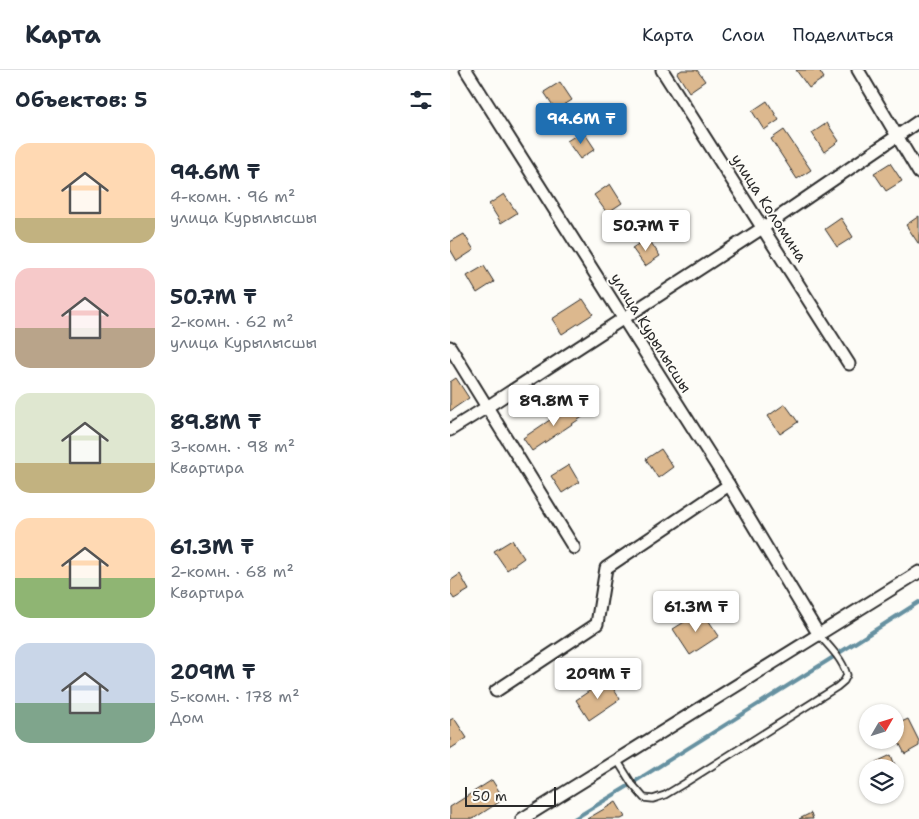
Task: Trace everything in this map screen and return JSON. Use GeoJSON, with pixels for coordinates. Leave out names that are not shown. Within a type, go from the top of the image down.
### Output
{"type":"FeatureCollection","features":[{"type":"Feature","properties":{"kind":"street","name":"улица Курылысшы"},"geometry":{"type":"LineString","coordinates":[[466,70],[729,485],[819,635]]}},
{"type":"Feature","properties":{"kind":"street","name":"улица Коломина"},"geometry":{"type":"LineString","coordinates":[[662,70],[764,227],[849,364]]}},
{"type":"Feature","properties":{"kind":"street"},"geometry":{"type":"LineString","coordinates":[[858,70],[919,173]]}},
{"type":"Feature","properties":{"kind":"street"},"geometry":{"type":"LineString","coordinates":[[450,430],[764,227],[919,121]]}},
{"type":"Feature","properties":{"kind":"street"},"geometry":{"type":"LineString","coordinates":[[450,347],[574,548]]}},
{"type":"Feature","properties":{"kind":"street"},"geometry":{"type":"LineString","coordinates":[[496,691],[597,624],[606,568],[729,485]]}},
{"type":"Feature","properties":{"kind":"street"},"geometry":{"type":"LineString","coordinates":[[522,819],[919,572]]}},
{"type":"Feature","properties":{"kind":"lane"},"geometry":{"type":"LineString","coordinates":[[617,760],[632,784],[644,798],[653,799],[665,795],[685,783],[844,681],[847,675],[845,667],[819,635]]}},
{"type":"Feature","properties":{"kind":"building"},"geometry":{"type":"Polygon","coordinates":[[[682,70],[697,70],[705,81],[689,92],[677,73],[682,70]]]}},
{"type":"Feature","properties":{"kind":"building"},"geometry":{"type":"Polygon","coordinates":[[[796,70],[819,70],[824,78],[809,88],[796,70]]]}},
{"type":"Feature","properties":{"kind":"building"},"geometry":{"type":"Polygon","coordinates":[[[560,82],[572,100],[556,110],[544,92],[560,82]]]}},
{"type":"Feature","properties":{"kind":"building"},"geometry":{"type":"Polygon","coordinates":[[[767,101],[779,120],[764,130],[752,111],[767,101]]]}},
{"type":"Feature","properties":{"kind":"building"},"geometry":{"type":"Polygon","coordinates":[[[827,123],[839,141],[824,152],[812,133],[827,123]]]}},
{"type":"Feature","properties":{"kind":"building"},"geometry":{"type":"Polygon","coordinates":[[[784,130],[811,170],[797,179],[771,139],[784,130]]]}},
{"type":"Feature","properties":{"kind":"building"},"geometry":{"type":"Polygon","coordinates":[[[583,131],[595,149],[580,159],[567,141],[583,131]]]}},
{"type":"Feature","properties":{"kind":"building"},"geometry":{"type":"Polygon","coordinates":[[[890,163],[902,181],[886,191],[874,173],[890,163]]]}},
{"type":"Feature","properties":{"kind":"building"},"geometry":{"type":"Polygon","coordinates":[[[610,184],[622,203],[607,213],[594,195],[610,184]]]}},
{"type":"Feature","properties":{"kind":"building"},"geometry":{"type":"Polygon","coordinates":[[[504,194],[517,213],[501,223],[489,204],[504,194]]]}},
{"type":"Feature","properties":{"kind":"building"},"geometry":{"type":"Polygon","coordinates":[[[919,216],[919,243],[918,243],[906,225],[919,216]]]}},
{"type":"Feature","properties":{"kind":"building"},"geometry":{"type":"Polygon","coordinates":[[[841,218],[853,237],[837,247],[825,229],[841,218]]]}},
{"type":"Feature","properties":{"kind":"building"},"geometry":{"type":"Polygon","coordinates":[[[464,234],[474,250],[457,261],[450,249],[450,242],[464,234]]]}},
{"type":"Feature","properties":{"kind":"building"},"geometry":{"type":"Polygon","coordinates":[[[648,238],[660,256],[645,266],[632,248],[648,238]]]}},
{"type":"Feature","properties":{"kind":"building"},"geometry":{"type":"Polygon","coordinates":[[[484,266],[494,282],[477,293],[467,276],[484,266]]]}},
{"type":"Feature","properties":{"kind":"building"},"geometry":{"type":"Polygon","coordinates":[[[583,299],[593,314],[562,334],[552,319],[583,299]]]}},
{"type":"Feature","properties":{"kind":"building"},"geometry":{"type":"Polygon","coordinates":[[[456,378],[469,398],[450,411],[450,382],[456,378]]]}},
{"type":"Feature","properties":{"kind":"building"},"geometry":{"type":"Polygon","coordinates":[[[575,403],[584,416],[532,451],[523,438],[575,403]]]}},
{"type":"Feature","properties":{"kind":"building"},"geometry":{"type":"Polygon","coordinates":[[[785,404],[798,422],[780,434],[768,416],[785,404]]]}},
{"type":"Feature","properties":{"kind":"building"},"geometry":{"type":"Polygon","coordinates":[[[661,449],[673,467],[658,478],[646,459],[661,449]]]}},
{"type":"Feature","properties":{"kind":"building"},"geometry":{"type":"Polygon","coordinates":[[[569,465],[579,482],[562,493],[551,476],[569,465]]]}},
{"type":"Feature","properties":{"kind":"building"},"geometry":{"type":"Polygon","coordinates":[[[512,540],[524,558],[507,570],[494,551],[512,540]]]}},
{"type":"Feature","properties":{"kind":"building"},"geometry":{"type":"Polygon","coordinates":[[[460,574],[469,590],[454,599],[450,593],[450,581],[460,574]]]}},
{"type":"Feature","properties":{"kind":"building"},"geometry":{"type":"Polygon","coordinates":[[[702,611],[719,636],[690,655],[673,629],[702,611]]]}},
{"type":"Feature","properties":{"kind":"building"},"geometry":{"type":"Polygon","coordinates":[[[607,679],[620,699],[589,720],[576,700],[607,679]]]}},
{"type":"Feature","properties":{"kind":"building"},"geometry":{"type":"Polygon","coordinates":[[[454,718],[467,738],[450,749],[450,720],[454,718]]]}},
{"type":"Feature","properties":{"kind":"building"},"geometry":{"type":"Polygon","coordinates":[[[908,719],[919,741],[919,746],[905,754],[902,749],[904,749],[904,721],[908,719]]]}},
{"type":"Feature","properties":{"kind":"building"},"geometry":{"type":"Polygon","coordinates":[[[891,755],[893,759],[882,759],[891,755]]]}},
{"type":"Feature","properties":{"kind":"building"},"geometry":{"type":"Polygon","coordinates":[[[492,780],[504,799],[473,819],[450,819],[450,807],[492,780]]]}},
{"type":"Feature","properties":{"kind":"building"},"geometry":{"type":"Polygon","coordinates":[[[616,802],[625,817],[621,819],[587,819],[616,802]]]}},
{"type":"Feature","properties":{"kind":"building"},"geometry":{"type":"Polygon","coordinates":[[[811,813],[813,819],[799,819],[811,813]]]}},
{"type":"Feature","properties":{"kind":"waterway"},"geometry":{"type":"LineString","coordinates":[[839,653],[919,602]]}},
{"type":"Feature","properties":{"kind":"waterway"},"geometry":{"type":"LineString","coordinates":[[634,782],[835,656]]}},
{"type":"Feature","properties":{"kind":"waterway"},"geometry":{"type":"LineString","coordinates":[[574,819],[630,785]]}}]}
